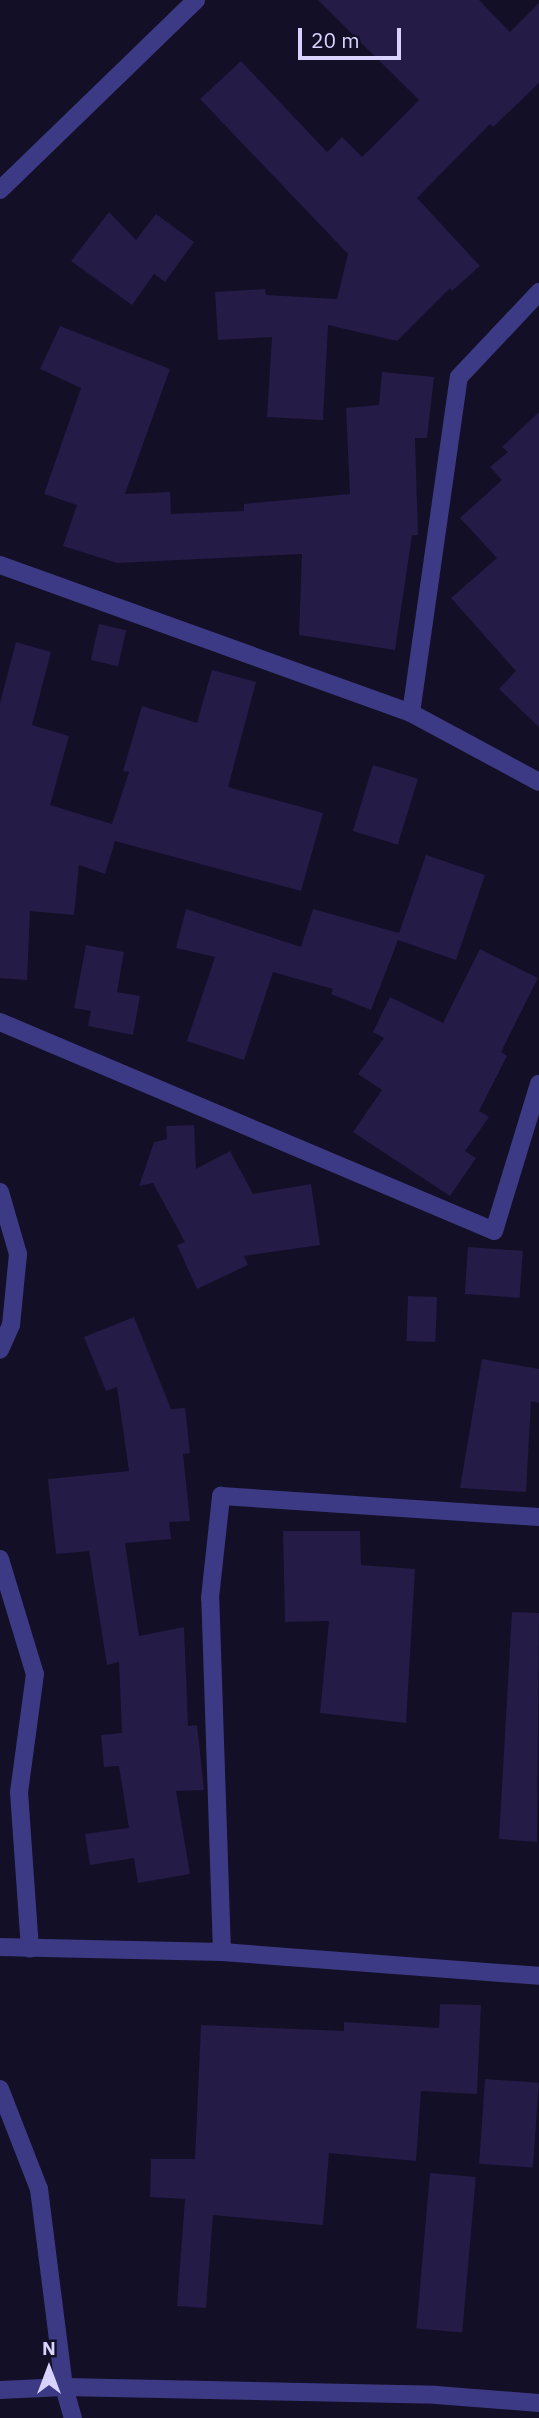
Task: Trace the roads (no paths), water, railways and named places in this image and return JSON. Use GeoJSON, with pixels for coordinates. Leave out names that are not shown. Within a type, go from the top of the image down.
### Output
{"type":"FeatureCollection","features":[{"type":"Feature","properties":{"kind":"street"},"geometry":{"type":"LineString","coordinates":[[0,190],[196,0]]}},
{"type":"Feature","properties":{"kind":"street"},"geometry":{"type":"LineString","coordinates":[[411,713],[459,377],[539,292]]}},
{"type":"Feature","properties":{"kind":"street"},"geometry":{"type":"LineString","coordinates":[[0,565],[411,713],[539,782]]}},
{"type":"Feature","properties":{"kind":"street"},"geometry":{"type":"LineString","coordinates":[[0,1022],[494,1231],[539,1084]]}},
{"type":"Feature","properties":{"kind":"street"},"geometry":{"type":"LineString","coordinates":[[0,1192],[18,1254],[11,1325],[0,1350]]}},
{"type":"Feature","properties":{"kind":"street"},"geometry":{"type":"LineString","coordinates":[[222,1952],[210,1598],[221,1496],[539,1517]]}},
{"type":"Feature","properties":{"kind":"street"},"geometry":{"type":"LineString","coordinates":[[0,1559],[35,1675],[19,1792],[30,1949]]}},
{"type":"Feature","properties":{"kind":"street"},"geometry":{"type":"LineString","coordinates":[[0,1947],[222,1952],[539,1976]]}},
{"type":"Feature","properties":{"kind":"street"},"geometry":{"type":"LineString","coordinates":[[0,2090],[39,2189],[64,2387],[74,2418]]}},
{"type":"Feature","properties":{"kind":"street"},"geometry":{"type":"LineString","coordinates":[[0,2390],[64,2387],[436,2395],[539,2403]]}}]}
